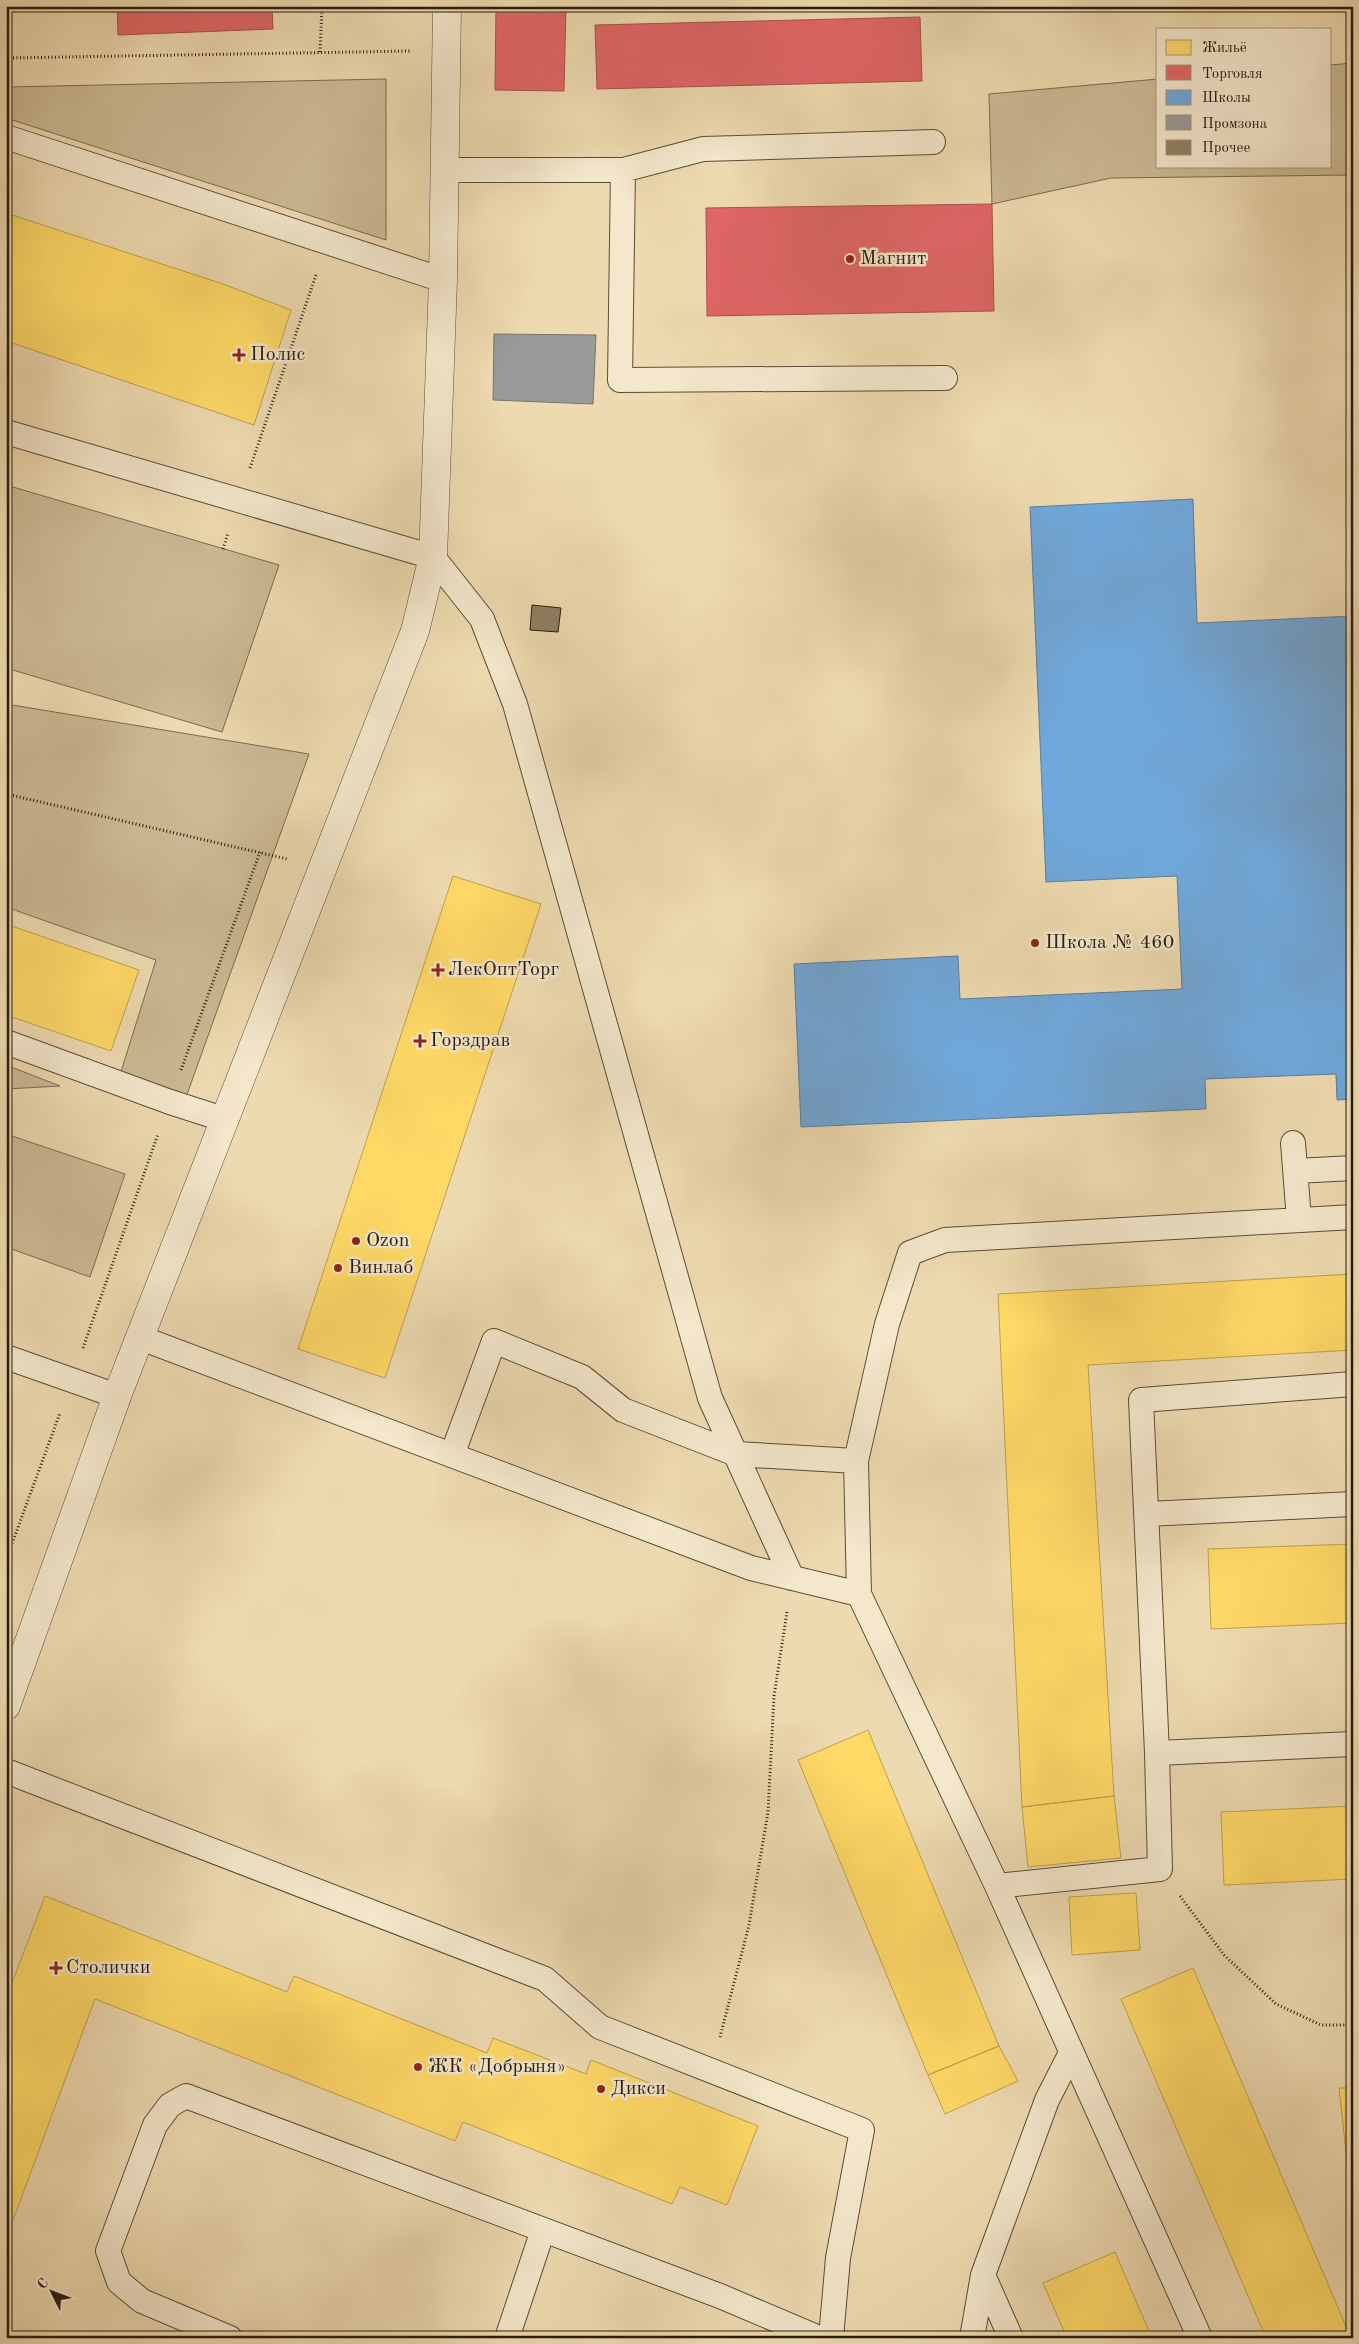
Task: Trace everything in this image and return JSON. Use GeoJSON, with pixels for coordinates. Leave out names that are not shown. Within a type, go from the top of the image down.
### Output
{"type":"FeatureCollection","features":[{"type":"Feature","properties":{"kind":"street"},"geometry":{"type":"LineString","coordinates":[[6,1706],[117,1396],[415,632],[433,557],[446,170],[448,6]]}},
{"type":"Feature","properties":{"kind":"lane"},"geometry":{"type":"LineString","coordinates":[[6,137],[443,280]]}},
{"type":"Feature","properties":{"kind":"lane"},"geometry":{"type":"LineString","coordinates":[[446,170],[623,170],[703,149],[933,142]]}},
{"type":"Feature","properties":{"kind":"lane"},"geometry":{"type":"LineString","coordinates":[[623,170],[620,380],[945,378]]}},
{"type":"Feature","properties":{"kind":"lane"},"geometry":{"type":"LineString","coordinates":[[6,432],[433,557],[482,619],[515,704],[710,1398],[792,1578]]}},
{"type":"Feature","properties":{"kind":"lane"},"geometry":{"type":"LineString","coordinates":[[6,1042],[170,1102],[226,1120]]}},
{"type":"Feature","properties":{"kind":"lane"},"geometry":{"type":"LineString","coordinates":[[1294,1143],[1299,1220]]}},
{"type":"Feature","properties":{"kind":"lane"},"geometry":{"type":"LineString","coordinates":[[1296,1171],[1353,1168]]}},
{"type":"Feature","properties":{"kind":"lane"},"geometry":{"type":"LineString","coordinates":[[1200,2338],[997,1886],[859,1594],[856,1461],[887,1324],[910,1252],[945,1240],[1353,1217]]}},
{"type":"Feature","properties":{"kind":"lane"},"geometry":{"type":"LineString","coordinates":[[141,1338],[751,1568],[859,1594]]}},
{"type":"Feature","properties":{"kind":"lane"},"geometry":{"type":"LineString","coordinates":[[452,1455],[494,1341],[582,1377],[623,1410],[736,1454],[856,1461]]}},
{"type":"Feature","properties":{"kind":"lane"},"geometry":{"type":"LineString","coordinates":[[6,1357],[117,1396]]}},
{"type":"Feature","properties":{"kind":"lane"},"geometry":{"type":"LineString","coordinates":[[997,1886],[1160,1868],[1157,1753],[1141,1400],[1353,1384]]}},
{"type":"Feature","properties":{"kind":"lane"},"geometry":{"type":"LineString","coordinates":[[1147,1514],[1353,1504]]}},
{"type":"Feature","properties":{"kind":"lane"},"geometry":{"type":"LineString","coordinates":[[1157,1753],[1353,1744]]}},
{"type":"Feature","properties":{"kind":"lane"},"geometry":{"type":"LineString","coordinates":[[6,1771],[545,1979],[600,2027],[862,2130],[838,2258],[831,2338]]}},
{"type":"Feature","properties":{"kind":"lane"},"geometry":{"type":"LineString","coordinates":[[972,2338],[982,2275],[1048,2100],[1071,2053]]}},
{"type":"Feature","properties":{"kind":"lane"},"geometry":{"type":"LineString","coordinates":[[230,2338],[142,2301],[119,2282],[108,2251],[155,2125],[170,2105],[186,2096],[720,2296],[819,2338]]}},
{"type":"Feature","properties":{"kind":"lane"},"geometry":{"type":"LineString","coordinates":[[506,2338],[543,2230]]}},
{"type":"Feature","properties":{"kind":"lane"},"geometry":{"type":"LineString","coordinates":[[982,2275],[1011,2338]]}},
{"type":"Feature","properties":{"kind":"path"},"geometry":{"type":"LineString","coordinates":[[320,52],[322,6]]}},
{"type":"Feature","properties":{"kind":"path"},"geometry":{"type":"LineString","coordinates":[[6,58],[447,50]]}},
{"type":"Feature","properties":{"kind":"path"},"geometry":{"type":"LineString","coordinates":[[223,549],[327,242]]}},
{"type":"Feature","properties":{"kind":"path"},"geometry":{"type":"LineString","coordinates":[[6,794],[324,867]]}},
{"type":"Feature","properties":{"kind":"path"},"geometry":{"type":"LineString","coordinates":[[6,1560],[260,852]]}},
{"type":"Feature","properties":{"kind":"path"},"geometry":{"type":"LineString","coordinates":[[711,2071],[749,1925],[768,1812],[774,1696],[792,1578]]}},
{"type":"Feature","properties":{"kind":"path"},"geometry":{"type":"LineString","coordinates":[[1160,1868],[1224,1955],[1276,2004],[1321,2025],[1353,2024]]}},
{"type":"Feature","properties":{"kind":"shaded area"},"geometry":{"type":"Polygon","coordinates":[[[1353,63],[1353,175],[1111,178],[992,204],[989,94],[1156,79],[1156,168],[1332,168],[1332,65],[1353,63]]]}},
{"type":"Feature","properties":{"kind":"shaded area"},"geometry":{"type":"Polygon","coordinates":[[[386,79],[386,240],[6,118],[6,87],[386,79]]]}},
{"type":"Feature","properties":{"kind":"shaded area"},"geometry":{"type":"Polygon","coordinates":[[[6,485],[279,565],[222,732],[6,668],[6,485]]]}},
{"type":"Feature","properties":{"kind":"shaded area"},"geometry":{"type":"Polygon","coordinates":[[[6,704],[309,754],[185,1100],[119,1078],[156,960],[6,907],[6,704]]]}},
{"type":"Feature","properties":{"kind":"shaded area"},"geometry":{"type":"Polygon","coordinates":[[[6,1065],[60,1086],[6,1089],[6,1065]]]}},
{"type":"Feature","properties":{"kind":"shaded area"},"geometry":{"type":"Polygon","coordinates":[[[6,1134],[125,1174],[90,1277],[6,1247],[6,1134]]]}},
{"type":"Feature","properties":{"kind":"building: Жильё"},"geometry":{"type":"Polygon","coordinates":[[[6,213],[223,284],[291,310],[254,425],[6,341],[6,213]]]}},
{"type":"Feature","properties":{"kind":"building: Жильё"},"geometry":{"type":"Polygon","coordinates":[[[453,876],[541,904],[385,1378],[298,1349],[453,876]]]}},
{"type":"Feature","properties":{"kind":"building: Жильё"},"geometry":{"type":"Polygon","coordinates":[[[6,924],[139,970],[111,1051],[6,1015],[6,924]]]}},
{"type":"Feature","properties":{"kind":"building: Жильё"},"geometry":{"type":"Polygon","coordinates":[[[1353,1274],[1353,1350],[1088,1365],[1114,1796],[1022,1807],[998,1294],[1353,1274]]]}},
{"type":"Feature","properties":{"kind":"building: Жильё"},"geometry":{"type":"Polygon","coordinates":[[[1353,1544],[1353,1623],[1211,1629],[1208,1549],[1353,1544]]]}},
{"type":"Feature","properties":{"kind":"building: Жильё"},"geometry":{"type":"Polygon","coordinates":[[[868,1730],[999,2046],[928,2075],[798,1760],[868,1730]]]}},
{"type":"Feature","properties":{"kind":"building: Жильё"},"geometry":{"type":"Polygon","coordinates":[[[1114,1796],[1121,1858],[1028,1867],[1022,1807],[1114,1796]]]}},
{"type":"Feature","properties":{"kind":"building: Жильё"},"geometry":{"type":"Polygon","coordinates":[[[1353,1806],[1353,1879],[1224,1885],[1221,1812],[1353,1806]]]}},
{"type":"Feature","properties":{"kind":"building: Жильё"},"geometry":{"type":"Polygon","coordinates":[[[1136,1893],[1140,1950],[1072,1955],[1069,1897],[1136,1893]]]}},
{"type":"Feature","properties":{"kind":"building: Жильё","name":"ЖК «Добрыня»"},"geometry":{"type":"Polygon","coordinates":[[[45,1896],[287,1992],[294,1976],[487,2053],[493,2038],[586,2074],[591,2060],[758,2126],[727,2205],[680,2187],[672,2204],[463,2122],[455,2141],[95,1999],[6,2239],[6,1999],[45,1896]]]}},
{"type":"Feature","properties":{"kind":"building: Жильё"},"geometry":{"type":"Polygon","coordinates":[[[1193,1968],[1351,2338],[1266,2338],[1121,1999],[1193,1968]]]}},
{"type":"Feature","properties":{"kind":"building: Жильё"},"geometry":{"type":"Polygon","coordinates":[[[999,2046],[1018,2081],[945,2114],[928,2075],[999,2046]]]}},
{"type":"Feature","properties":{"kind":"building: Жильё"},"geometry":{"type":"Polygon","coordinates":[[[1339,2088],[1353,2088],[1353,2180],[1349,2180],[1339,2088]]]}},
{"type":"Feature","properties":{"kind":"building: Жильё"},"geometry":{"type":"Polygon","coordinates":[[[1115,2252],[1152,2338],[1067,2338],[1043,2283],[1115,2252]]]}},
{"type":"Feature","properties":{"kind":"building: Торговля"},"geometry":{"type":"Polygon","coordinates":[[[117,6],[272,6],[273,29],[118,35],[117,6]]]}},
{"type":"Feature","properties":{"kind":"building: Торговля"},"geometry":{"type":"Polygon","coordinates":[[[496,6],[566,6],[564,91],[495,90],[496,6]]]}},
{"type":"Feature","properties":{"kind":"building: Торговля"},"geometry":{"type":"Polygon","coordinates":[[[920,17],[922,81],[597,89],[595,25],[920,17]]]}},
{"type":"Feature","properties":{"kind":"building: Торговля","name":"Магнит"},"geometry":{"type":"Polygon","coordinates":[[[992,204],[994,311],[707,316],[706,208],[992,204]]]}},
{"type":"Feature","properties":{"kind":"building: Школы"},"geometry":{"type":"Polygon","coordinates":[[[1193,499],[1197,623],[1353,616],[1353,1099],[1337,1100],[1336,1074],[1205,1079],[1206,1109],[801,1127],[794,964],[958,956],[960,999],[1182,989],[1177,876],[1046,882],[1030,507],[1193,499]]]}},
{"type":"Feature","properties":{"kind":"building: Промзона"},"geometry":{"type":"Polygon","coordinates":[[[494,334],[596,335],[593,404],[493,400],[494,334]]]}},
{"type":"Feature","properties":{"kind":"building: Прочее"},"geometry":{"type":"Polygon","coordinates":[[[532,605],[561,608],[558,632],[530,630],[532,605]]]}},
{"type":"Feature","properties":{"kind":"place","name":"Магнит"},"geometry":{"type":"Point","coordinates":[850,259]}},
{"type":"Feature","properties":{"kind":"place","name":"Полис"},"geometry":{"type":"Point","coordinates":[239,355]}},
{"type":"Feature","properties":{"kind":"place","name":"Школа № 460"},"geometry":{"type":"Point","coordinates":[1035,943]}},
{"type":"Feature","properties":{"kind":"place","name":"ЛекОптТорг"},"geometry":{"type":"Point","coordinates":[438,970]}},
{"type":"Feature","properties":{"kind":"place","name":"Горздрав"},"geometry":{"type":"Point","coordinates":[420,1041]}},
{"type":"Feature","properties":{"kind":"place","name":"Ozon"},"geometry":{"type":"Point","coordinates":[356,1241]}},
{"type":"Feature","properties":{"kind":"place","name":"Винлаб"},"geometry":{"type":"Point","coordinates":[338,1268]}},
{"type":"Feature","properties":{"kind":"place","name":"Столички"},"geometry":{"type":"Point","coordinates":[56,1968]}},
{"type":"Feature","properties":{"kind":"place","name":"ЖК «Добрыня»"},"geometry":{"type":"Point","coordinates":[418,2067]}},
{"type":"Feature","properties":{"kind":"place","name":"Дикси"},"geometry":{"type":"Point","coordinates":[601,2089]}}]}
